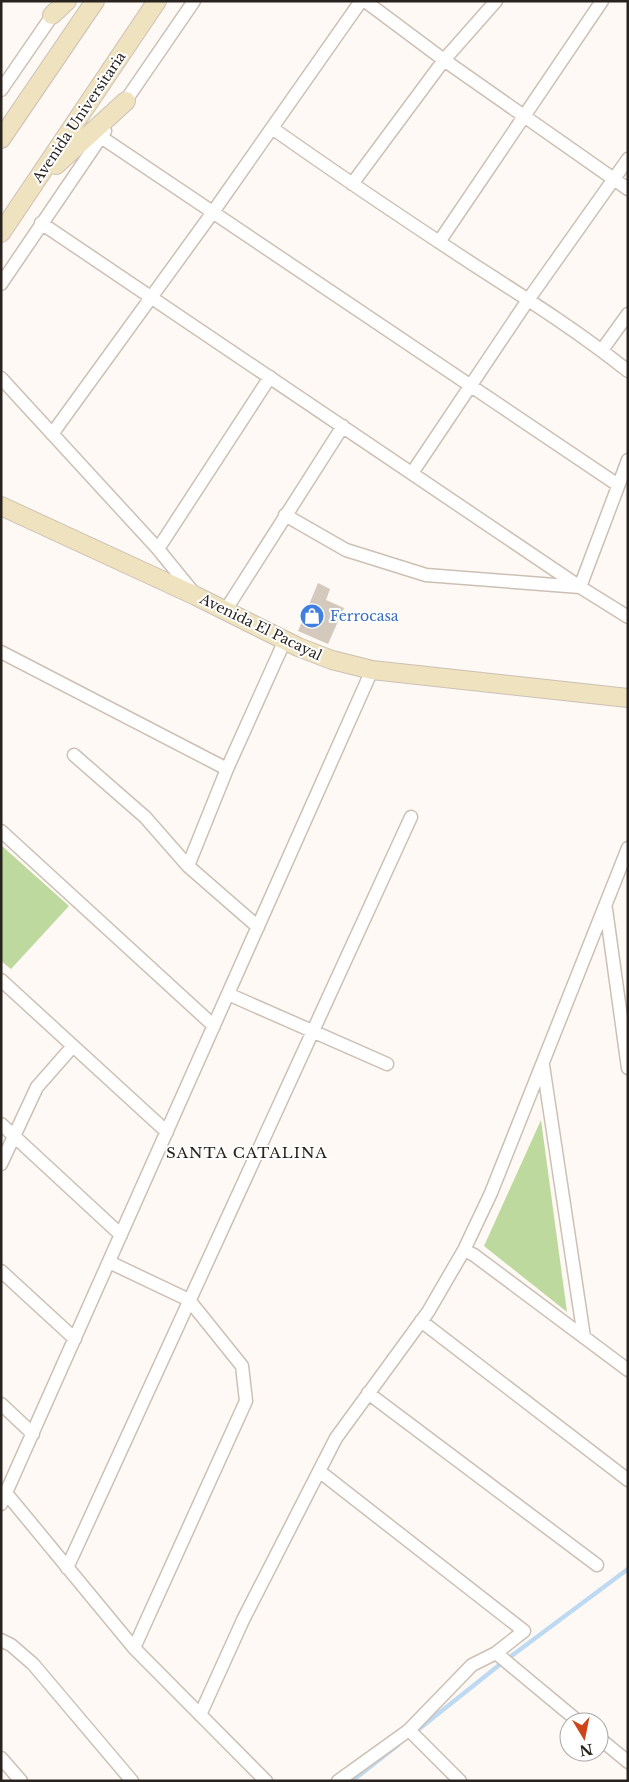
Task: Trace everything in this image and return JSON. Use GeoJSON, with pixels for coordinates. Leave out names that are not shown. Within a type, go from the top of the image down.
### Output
{"type":"FeatureCollection","features":[{"type":"Feature","properties":{"kind":"street"},"geometry":{"type":"LineString","coordinates":[[1,90],[57,8],[67,1]]}},
{"type":"Feature","properties":{"kind":"street"},"geometry":{"type":"LineString","coordinates":[[1,139],[95,1]]}},
{"type":"Feature","properties":{"kind":"street","name":"Avenida Universitaria"},"geometry":{"type":"LineString","coordinates":[[1,233],[157,1]]}},
{"type":"Feature","properties":{"kind":"street"},"geometry":{"type":"LineString","coordinates":[[1,284],[194,1]]}},
{"type":"Feature","properties":{"kind":"street"},"geometry":{"type":"LineString","coordinates":[[52,434],[213,212],[360,1]]}},
{"type":"Feature","properties":{"kind":"street"},"geometry":{"type":"LineString","coordinates":[[365,1],[444,60],[628,189]]}},
{"type":"Feature","properties":{"kind":"street"},"geometry":{"type":"LineString","coordinates":[[352,184],[444,60],[496,1]]}},
{"type":"Feature","properties":{"kind":"street"},"geometry":{"type":"LineString","coordinates":[[439,242],[602,1]]}},
{"type":"Feature","properties":{"kind":"street"},"geometry":{"type":"LineString","coordinates":[[33,186],[126,100]]}},
{"type":"Feature","properties":{"kind":"street"},"geometry":{"type":"LineString","coordinates":[[272,128],[352,184],[602,350],[628,371]]}},
{"type":"Feature","properties":{"kind":"street"},"geometry":{"type":"LineString","coordinates":[[101,137],[618,484]]}},
{"type":"Feature","properties":{"kind":"street"},"geometry":{"type":"LineString","coordinates":[[412,473],[528,300],[628,159]]}},
{"type":"Feature","properties":{"kind":"street"},"geometry":{"type":"LineString","coordinates":[[41,223],[580,587],[628,617]]}},
{"type":"Feature","properties":{"kind":"street"},"geometry":{"type":"LineString","coordinates":[[602,350],[628,314]]}},
{"type":"Feature","properties":{"kind":"street"},"geometry":{"type":"LineString","coordinates":[[158,549],[270,377]]}},
{"type":"Feature","properties":{"kind":"street"},"geometry":{"type":"LineString","coordinates":[[1,378],[158,549],[196,596]]}},
{"type":"Feature","properties":{"kind":"street"},"geometry":{"type":"LineString","coordinates":[[225,611],[343,426]]}},
{"type":"Feature","properties":{"kind":"street"},"geometry":{"type":"LineString","coordinates":[[580,587],[628,460]]}},
{"type":"Feature","properties":{"kind":"street","name":"Avenida El Pacayal"},"geometry":{"type":"LineString","coordinates":[[1,506],[196,596],[285,640],[332,660],[372,670],[628,698]]}},
{"type":"Feature","properties":{"kind":"street"},"geometry":{"type":"LineString","coordinates":[[285,515],[346,550],[426,575],[580,587]]}},
{"type":"Feature","properties":{"kind":"street"},"geometry":{"type":"LineString","coordinates":[[188,866],[227,769],[285,640]]}},
{"type":"Feature","properties":{"kind":"street"},"geometry":{"type":"LineString","coordinates":[[1,652],[227,769]]}},
{"type":"Feature","properties":{"kind":"street"},"geometry":{"type":"LineString","coordinates":[[266,1781],[134,1648],[67,1568],[4,1498],[372,670]]}},
{"type":"Feature","properties":{"kind":"street"},"geometry":{"type":"LineString","coordinates":[[74,755],[145,817],[188,866],[258,927]]}},
{"type":"Feature","properties":{"kind":"street"},"geometry":{"type":"LineString","coordinates":[[67,1568],[411,818]]}},
{"type":"Feature","properties":{"kind":"street"},"geometry":{"type":"LineString","coordinates":[[1,831],[214,1026]]}},
{"type":"Feature","properties":{"kind":"street"},"geometry":{"type":"LineString","coordinates":[[200,1715],[243,1620],[336,1438],[421,1321],[464,1250],[491,1193],[606,908],[628,848]]}},
{"type":"Feature","properties":{"kind":"street"},"geometry":{"type":"LineString","coordinates":[[606,908],[625,1034],[628,1068]]}},
{"type":"Feature","properties":{"kind":"street"},"geometry":{"type":"LineString","coordinates":[[1,980],[167,1132]]}},
{"type":"Feature","properties":{"kind":"street"},"geometry":{"type":"LineString","coordinates":[[228,994],[312,1033],[387,1064]]}},
{"type":"Feature","properties":{"kind":"street"},"geometry":{"type":"LineString","coordinates":[[1,1164],[37,1087],[73,1046]]}},
{"type":"Feature","properties":{"kind":"street"},"geometry":{"type":"LineString","coordinates":[[543,1063],[584,1337]]}},
{"type":"Feature","properties":{"kind":"street"},"geometry":{"type":"LineString","coordinates":[[1,1124],[121,1235]]}},
{"type":"Feature","properties":{"kind":"street"},"geometry":{"type":"LineString","coordinates":[[464,1250],[628,1370]]}},
{"type":"Feature","properties":{"kind":"street"},"geometry":{"type":"LineString","coordinates":[[109,1262],[189,1300],[242,1366],[246,1401],[134,1648]]}},
{"type":"Feature","properties":{"kind":"street"},"geometry":{"type":"LineString","coordinates":[[1,1271],[75,1339]]}},
{"type":"Feature","properties":{"kind":"street"},"geometry":{"type":"LineString","coordinates":[[421,1321],[628,1480]]}},
{"type":"Feature","properties":{"kind":"street"},"geometry":{"type":"LineString","coordinates":[[368,1393],[597,1565]]}},
{"type":"Feature","properties":{"kind":"street"},"geometry":{"type":"LineString","coordinates":[[1,1404],[33,1434]]}},
{"type":"Feature","properties":{"kind":"street"},"geometry":{"type":"LineString","coordinates":[[319,1471],[524,1631],[496,1653],[472,1666],[409,1730],[338,1781]]}},
{"type":"Feature","properties":{"kind":"street"},"geometry":{"type":"LineString","coordinates":[[1,1640],[11,1645],[32,1664],[132,1781]]}},
{"type":"Feature","properties":{"kind":"street"},"geometry":{"type":"LineString","coordinates":[[496,1653],[567,1712]]}},
{"type":"Feature","properties":{"kind":"street"},"geometry":{"type":"LineString","coordinates":[[409,1730],[460,1781]]}},
{"type":"Feature","properties":{"kind":"street"},"geometry":{"type":"LineString","coordinates":[[609,1746],[628,1762]]}},
{"type":"Feature","properties":{"kind":"street"},"geometry":{"type":"LineString","coordinates":[[1,1758],[21,1781]]}},
{"type":"Feature","properties":{"kind":"green space"},"geometry":{"type":"Polygon","coordinates":[[[1,845],[69,906],[11,969],[1,961],[1,845]]]}},
{"type":"Feature","properties":{"kind":"green space"},"geometry":{"type":"Polygon","coordinates":[[[541,1120],[567,1312],[484,1246],[541,1120]]]}},
{"type":"Feature","properties":{"kind":"building"},"geometry":{"type":"Polygon","coordinates":[[[318,583],[330,589],[326,600],[344,608],[328,644],[298,631],[318,583]]]}},
{"type":"Feature","properties":{"kind":"waterway"},"geometry":{"type":"LineString","coordinates":[[414,1733],[498,1666],[628,1569]]}},
{"type":"Feature","properties":{"kind":"waterway"},"geometry":{"type":"LineString","coordinates":[[352,1781],[398,1745]]}},
{"type":"Feature","properties":{"kind":"place","name":"Ferrocasa"},"geometry":{"type":"Point","coordinates":[312,616]}},
{"type":"Feature","properties":{"kind":"district","name":"SANTA CATALINA"},"geometry":{"type":"Point","coordinates":[247,1152]}}]}
